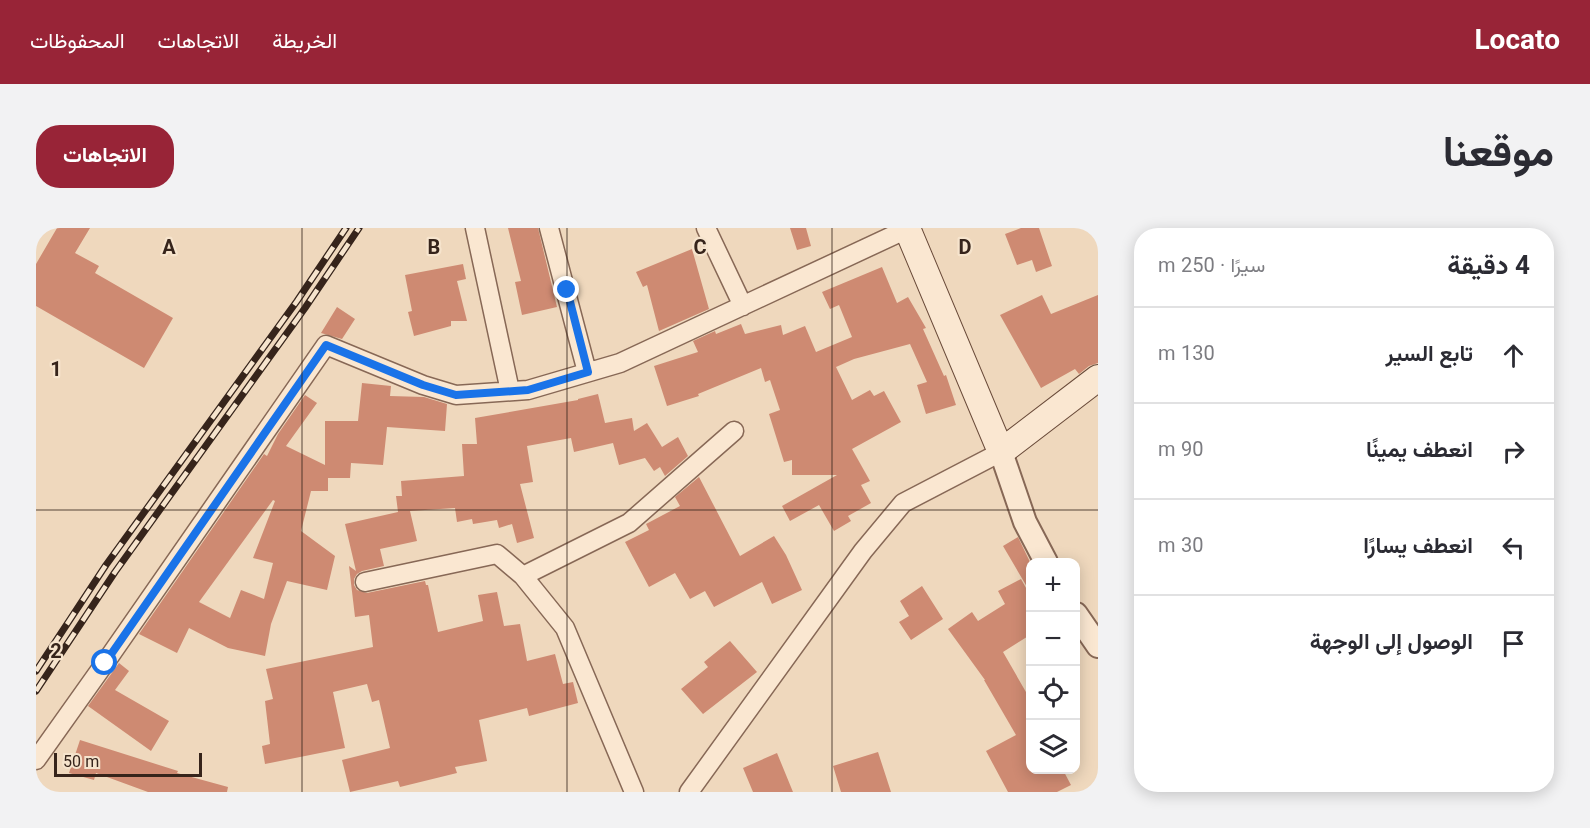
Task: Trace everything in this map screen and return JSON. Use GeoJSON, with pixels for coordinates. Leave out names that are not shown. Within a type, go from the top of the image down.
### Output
{"type":"FeatureCollection","features":[{"type":"Feature","properties":{"kind":"main road"},"geometry":{"type":"LineString","coordinates":[[907,228],[1001,452],[1098,378]]}},
{"type":"Feature","properties":{"kind":"street"},"geometry":{"type":"LineString","coordinates":[[475,228],[510,391]]}},
{"type":"Feature","properties":{"kind":"street"},"geometry":{"type":"LineString","coordinates":[[549,228],[588,372]]}},
{"type":"Feature","properties":{"kind":"street"},"geometry":{"type":"LineString","coordinates":[[706,228],[743,306]]}},
{"type":"Feature","properties":{"kind":"street"},"geometry":{"type":"LineString","coordinates":[[36,760],[326,345],[423,385],[456,395],[528,390],[621,363],[907,228]]}},
{"type":"Feature","properties":{"kind":"street"},"geometry":{"type":"LineString","coordinates":[[523,576],[629,523],[734,431]]}},
{"type":"Feature","properties":{"kind":"street"},"geometry":{"type":"LineString","coordinates":[[689,792],[863,551],[903,503],[1001,452],[1025,522],[1044,558]]}},
{"type":"Feature","properties":{"kind":"street"},"geometry":{"type":"LineString","coordinates":[[365,582],[497,554],[523,576],[565,628],[634,792]]}},
{"type":"Feature","properties":{"kind":"street"},"geometry":{"type":"LineString","coordinates":[[1080,620],[1098,646]]}},
{"type":"Feature","properties":{"kind":"building"},"geometry":{"type":"Polygon","coordinates":[[[57,228],[90,228],[75,253],[99,266],[95,273],[173,318],[144,368],[36,306],[36,264],[57,228]]]}},
{"type":"Feature","properties":{"kind":"building"},"geometry":{"type":"Polygon","coordinates":[[[508,228],[538,228],[557,307],[522,315],[515,282],[521,281],[508,228]]]}},
{"type":"Feature","properties":{"kind":"building"},"geometry":{"type":"Polygon","coordinates":[[[790,228],[806,228],[811,246],[797,250],[790,228]]]}},
{"type":"Feature","properties":{"kind":"building"},"geometry":{"type":"Polygon","coordinates":[[[1021,228],[1039,228],[1052,266],[1036,272],[1032,260],[1017,265],[1005,234],[1021,228]]]}},
{"type":"Feature","properties":{"kind":"building"},"geometry":{"type":"Polygon","coordinates":[[[692,249],[709,309],[659,331],[647,285],[643,287],[636,272],[692,249]]]}},
{"type":"Feature","properties":{"kind":"building"},"geometry":{"type":"Polygon","coordinates":[[[463,264],[466,279],[457,281],[467,321],[451,321],[451,326],[414,336],[408,312],[412,311],[405,275],[463,264]]]}},
{"type":"Feature","properties":{"kind":"building"},"geometry":{"type":"Polygon","coordinates":[[[882,267],[897,303],[908,297],[926,328],[923,329],[944,376],[946,375],[956,405],[926,414],[917,385],[927,382],[910,344],[854,359],[836,367],[852,400],[870,390],[874,396],[884,391],[901,422],[852,449],[870,481],[861,485],[871,503],[848,516],[851,521],[834,531],[819,505],[790,521],[782,506],[837,475],[792,475],[792,460],[784,462],[769,414],[780,410],[770,380],[765,382],[761,368],[698,394],[699,396],[667,406],[654,366],[698,352],[693,341],[715,331],[716,334],[741,324],[745,334],[781,325],[783,335],[805,326],[816,352],[852,337],[839,305],[830,309],[822,292],[882,267]]]}},
{"type":"Feature","properties":{"kind":"building"},"geometry":{"type":"Polygon","coordinates":[[[1042,295],[1051,314],[1098,295],[1098,363],[1089,366],[1079,374],[1075,369],[1041,388],[1000,315],[1042,295]]]}},
{"type":"Feature","properties":{"kind":"building"},"geometry":{"type":"Polygon","coordinates":[[[337,307],[355,319],[342,339],[321,333],[337,307]]]}},
{"type":"Feature","properties":{"kind":"building"},"geometry":{"type":"Polygon","coordinates":[[[362,383],[391,386],[390,396],[424,397],[447,404],[445,431],[387,427],[383,465],[351,463],[350,478],[328,478],[328,491],[311,491],[301,531],[335,556],[327,590],[287,581],[271,624],[265,656],[228,648],[189,628],[177,653],[139,634],[264,454],[267,456],[278,434],[305,395],[317,403],[286,446],[325,465],[325,421],[358,421],[362,383]],[[273,500],[199,602],[230,618],[241,590],[264,599],[273,563],[253,558],[275,501],[273,500]]]}},
{"type":"Feature","properties":{"kind":"building"},"geometry":{"type":"Polygon","coordinates":[[[598,394],[605,423],[632,418],[634,431],[647,423],[662,447],[678,437],[688,456],[665,476],[660,467],[654,471],[645,458],[619,465],[613,443],[574,452],[571,438],[527,446],[533,482],[520,484],[534,538],[517,543],[512,524],[499,528],[497,520],[473,524],[472,519],[457,522],[455,508],[410,511],[417,541],[380,549],[384,566],[362,571],[354,579],[357,590],[367,593],[425,581],[428,585],[438,632],[483,621],[478,595],[497,592],[504,626],[520,624],[527,661],[555,654],[563,684],[573,682],[578,703],[529,716],[527,708],[479,720],[487,761],[455,767],[457,773],[400,787],[398,781],[350,792],[342,760],[390,748],[379,700],[372,702],[367,684],[333,692],[345,748],[265,764],[262,746],[270,744],[265,701],[273,699],[266,669],[373,647],[369,615],[355,617],[349,566],[356,571],[345,524],[398,512],[396,496],[402,496],[401,481],[464,476],[462,444],[477,444],[475,418],[578,400],[598,394]]]}},
{"type":"Feature","properties":{"kind":"building"},"geometry":{"type":"Polygon","coordinates":[[[699,477],[740,556],[774,536],[786,555],[802,590],[772,604],[762,582],[714,607],[705,591],[690,599],[675,573],[649,587],[625,542],[649,530],[646,524],[680,506],[675,497],[699,477]]]}},
{"type":"Feature","properties":{"kind":"building"},"geometry":{"type":"Polygon","coordinates":[[[1018,537],[1028,558],[1026,558],[1026,585],[1003,546],[1018,537]]]}},
{"type":"Feature","properties":{"kind":"building"},"geometry":{"type":"Polygon","coordinates":[[[1021,579],[1026,588],[1026,638],[1003,652],[1026,692],[1026,774],[1065,774],[1071,785],[1057,792],[1008,792],[986,751],[1016,735],[985,680],[948,629],[972,612],[978,621],[1005,604],[998,591],[1021,579]]]}},
{"type":"Feature","properties":{"kind":"building"},"geometry":{"type":"Polygon","coordinates":[[[922,586],[943,619],[911,640],[899,622],[909,616],[900,601],[922,586]]]}},
{"type":"Feature","properties":{"kind":"building"},"geometry":{"type":"Polygon","coordinates":[[[730,641],[757,672],[703,714],[681,689],[708,667],[704,662],[730,641]]]}},
{"type":"Feature","properties":{"kind":"building"},"geometry":{"type":"Polygon","coordinates":[[[119,663],[129,671],[115,690],[169,721],[151,751],[88,706],[119,663]]]}},
{"type":"Feature","properties":{"kind":"building"},"geometry":{"type":"Polygon","coordinates":[[[80,740],[178,771],[177,773],[228,787],[227,792],[148,792],[96,773],[94,780],[69,773],[80,740]]]}},
{"type":"Feature","properties":{"kind":"building"},"geometry":{"type":"Polygon","coordinates":[[[878,752],[891,792],[841,792],[833,766],[878,752]]]}},
{"type":"Feature","properties":{"kind":"building"},"geometry":{"type":"Polygon","coordinates":[[[777,753],[793,792],[753,792],[743,768],[777,753]]]}},
{"type":"Feature","properties":{"kind":"railway"},"geometry":{"type":"LineString","coordinates":[[36,671],[106,565],[297,301],[346,228]]}},
{"type":"Feature","properties":{"kind":"railway"},"geometry":{"type":"LineString","coordinates":[[36,691],[115,572],[305,308],[359,228]]}},
{"type":"Feature","properties":{"kind":"route"},"geometry":{"type":"LineString","coordinates":[[105,663],[326,345],[423,385],[456,395],[528,390],[588,372],[567,290]]}}]}
